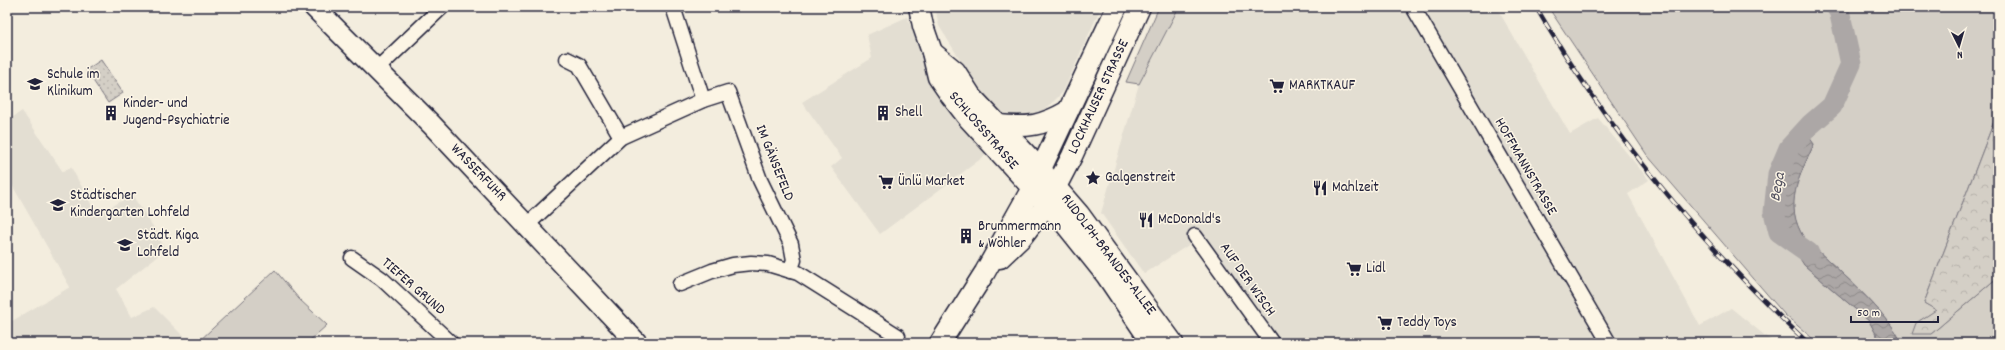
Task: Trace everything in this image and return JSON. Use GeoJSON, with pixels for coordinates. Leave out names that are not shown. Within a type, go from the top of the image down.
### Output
{"type":"FeatureCollection","features":[{"type":"Feature","properties":{"kind":"main road","name":"WASSERFUHR"},"geometry":{"type":"LineString","coordinates":[[314,7],[377,69],[527,225],[637,343]]}},
{"type":"Feature","properties":{"kind":"main road","name":"SCHLOSSSTRASSE"},"geometry":{"type":"LineString","coordinates":[[919,7],[938,77],[951,96],[968,118],[1032,188],[1051,196]]}},
{"type":"Feature","properties":{"kind":"main road","name":"LOCKHAUSER STRASSE"},"geometry":{"type":"LineString","coordinates":[[985,272],[1041,170],[1117,7]]}},
{"type":"Feature","properties":{"kind":"main road","name":"LOCKHAUSER STRASSE"},"geometry":{"type":"LineString","coordinates":[[985,272],[1020,238],[1051,196],[1140,7]]}},
{"type":"Feature","properties":{"kind":"main road","name":"SCHLOSSSTRASSE"},"geometry":{"type":"LineString","coordinates":[[932,52],[955,71],[971,96],[1041,170],[1051,196]]}},
{"type":"Feature","properties":{"kind":"main road"},"geometry":{"type":"LineString","coordinates":[[998,125],[1016,127],[1037,126],[1052,121],[1068,111]]}},
{"type":"Feature","properties":{"kind":"main road","name":"RUDOLPH-BRANDES-ALLEE"},"geometry":{"type":"LineString","coordinates":[[1051,196],[1066,225],[1106,275],[1152,343]]}},
{"type":"Feature","properties":{"kind":"main road","name":"RUDOLPH-BRANDES-ALLEE"},"geometry":{"type":"LineString","coordinates":[[1051,196],[1084,220],[1173,343]]}},
{"type":"Feature","properties":{"kind":"main road"},"geometry":{"type":"LineString","coordinates":[[940,343],[985,272]]}},
{"type":"Feature","properties":{"kind":"street"},"geometry":{"type":"LineString","coordinates":[[377,69],[442,7]]}},
{"type":"Feature","properties":{"kind":"street"},"geometry":{"type":"LineString","coordinates":[[673,7],[703,100]]}},
{"type":"Feature","properties":{"kind":"street","name":"HOFFMANNSTRASSE"},"geometry":{"type":"LineString","coordinates":[[1413,7],[1609,343]]}},
{"type":"Feature","properties":{"kind":"street"},"geometry":{"type":"LineString","coordinates":[[568,59],[579,65],[621,137]]}},
{"type":"Feature","properties":{"kind":"street","name":"IM GÄNSEFELD"},"geometry":{"type":"LineString","coordinates":[[527,225],[621,137],[703,100],[728,92],[760,180],[791,244],[794,260],[790,271]]}},
{"type":"Feature","properties":{"kind":"street","name":"AUF DER WISCH"},"geometry":{"type":"LineString","coordinates":[[1196,236],[1271,343]]}},
{"type":"Feature","properties":{"kind":"street","name":"TIEFER GRUND"},"geometry":{"type":"LineString","coordinates":[[352,258],[382,279],[451,343]]}},
{"type":"Feature","properties":{"kind":"street"},"geometry":{"type":"LineString","coordinates":[[680,284],[712,271],[751,263],[768,264],[798,274],[898,336]]}},
{"type":"Feature","properties":{"kind":"shaded area"},"geometry":{"type":"Polygon","coordinates":[[[935,7],[1101,7],[1063,92],[1043,112],[1016,118],[992,110],[939,26],[935,7]]]}},
{"type":"Feature","properties":{"kind":"shaded area"},"geometry":{"type":"Polygon","coordinates":[[[1179,7],[1503,7],[1498,10],[1570,134],[1598,118],[1649,180],[1628,194],[1700,326],[1731,308],[1774,343],[1261,343],[1193,242],[1144,274],[1101,213],[1139,84],[1179,7]]]}},
{"type":"Feature","properties":{"kind":"shaded area"},"geometry":{"type":"Polygon","coordinates":[[[907,17],[935,85],[986,155],[880,234],[831,167],[842,158],[802,102],[872,58],[867,35],[907,17]]]}},
{"type":"Feature","properties":{"kind":"shaded area","name":"Städtischer Kindergarten Lohfeld"},"geometry":{"type":"Polygon","coordinates":[[[22,111],[63,172],[71,167],[97,215],[132,195],[156,231],[165,250],[116,289],[132,317],[154,307],[190,343],[7,343],[7,324],[70,287],[7,176],[7,121],[22,111]]]}},
{"type":"Feature","properties":{"kind":"green space"},"geometry":{"type":"Polygon","coordinates":[[[1159,7],[1179,7],[1139,84],[1126,82],[1159,7]]]}},
{"type":"Feature","properties":{"kind":"green space"},"geometry":{"type":"Polygon","coordinates":[[[1548,7],[1998,7],[1998,111],[1924,303],[1937,310],[1916,323],[1931,334],[1998,277],[1998,343],[1901,343],[1896,332],[1873,304],[1804,238],[1797,225],[1794,213],[1795,191],[1798,179],[1814,144],[1782,178],[1804,265],[1869,321],[1881,343],[1818,343],[1785,315],[1647,155],[1548,7]]]}},
{"type":"Feature","properties":{"kind":"green space"},"geometry":{"type":"Polygon","coordinates":[[[101,60],[123,93],[108,103],[86,70],[101,60]]]}},
{"type":"Feature","properties":{"kind":"green space"},"geometry":{"type":"Polygon","coordinates":[[[1998,111],[1998,277],[1931,334],[1912,334],[1916,323],[1936,310],[1924,303],[1998,111]]]}},
{"type":"Feature","properties":{"kind":"green space"},"geometry":{"type":"Polygon","coordinates":[[[275,270],[299,299],[327,325],[307,343],[197,343],[275,270]]]}},
{"type":"Feature","properties":{"kind":"water"},"geometry":{"type":"Polygon","coordinates":[[[1807,134],[1814,144],[1803,168],[1796,191],[1794,202],[1798,226],[1804,238],[1873,304],[1896,332],[1901,343],[1881,343],[1869,321],[1804,265],[1785,235],[1781,212],[1782,178],[1807,134]]]}},
{"type":"Feature","properties":{"kind":"waterway","name":"Bega"},"geometry":{"type":"LineString","coordinates":[[1809,253],[1779,232],[1774,212],[1778,174],[1789,148],[1810,125],[1832,106],[1851,64],[1839,10],[1836,7]]}},
{"type":"Feature","properties":{"kind":"railway"},"geometry":{"type":"LineString","coordinates":[[1536,7],[1594,98],[1660,185],[1731,267],[1808,343]]}},
{"type":"Feature","properties":{"kind":"place","name":"Schule im Klinikum"},"geometry":{"type":"Point","coordinates":[35,84]}},
{"type":"Feature","properties":{"kind":"place","name":"MARKTKAUF"},"geometry":{"type":"Point","coordinates":[1277,86]}},
{"type":"Feature","properties":{"kind":"place","name":"Kinder- und Jugend-Psychiatrie"},"geometry":{"type":"Point","coordinates":[111,113]}},
{"type":"Feature","properties":{"kind":"place","name":"Shell"},"geometry":{"type":"Point","coordinates":[883,113]}},
{"type":"Feature","properties":{"kind":"place","name":"Galgenstreit"},"geometry":{"type":"Point","coordinates":[1093,178]}},
{"type":"Feature","properties":{"kind":"place","name":"Ünlü Market"},"geometry":{"type":"Point","coordinates":[886,182]}},
{"type":"Feature","properties":{"kind":"place","name":"Mahlzeit"},"geometry":{"type":"Point","coordinates":[1320,188]}},
{"type":"Feature","properties":{"kind":"place","name":"Städtischer Kindergarten Lohfeld"},"geometry":{"type":"Point","coordinates":[58,205]}},
{"type":"Feature","properties":{"kind":"place","name":"McDonald's"},"geometry":{"type":"Point","coordinates":[1146,220]}},
{"type":"Feature","properties":{"kind":"place","name":"Brummermann & Wöhler"},"geometry":{"type":"Point","coordinates":[966,236]}},
{"type":"Feature","properties":{"kind":"place","name":"Städt. Kiga Lohfeld"},"geometry":{"type":"Point","coordinates":[125,245]}},
{"type":"Feature","properties":{"kind":"place","name":"Lidl"},"geometry":{"type":"Point","coordinates":[1354,269]}},
{"type":"Feature","properties":{"kind":"place","name":"Teddy Toys"},"geometry":{"type":"Point","coordinates":[1385,323]}}]}
